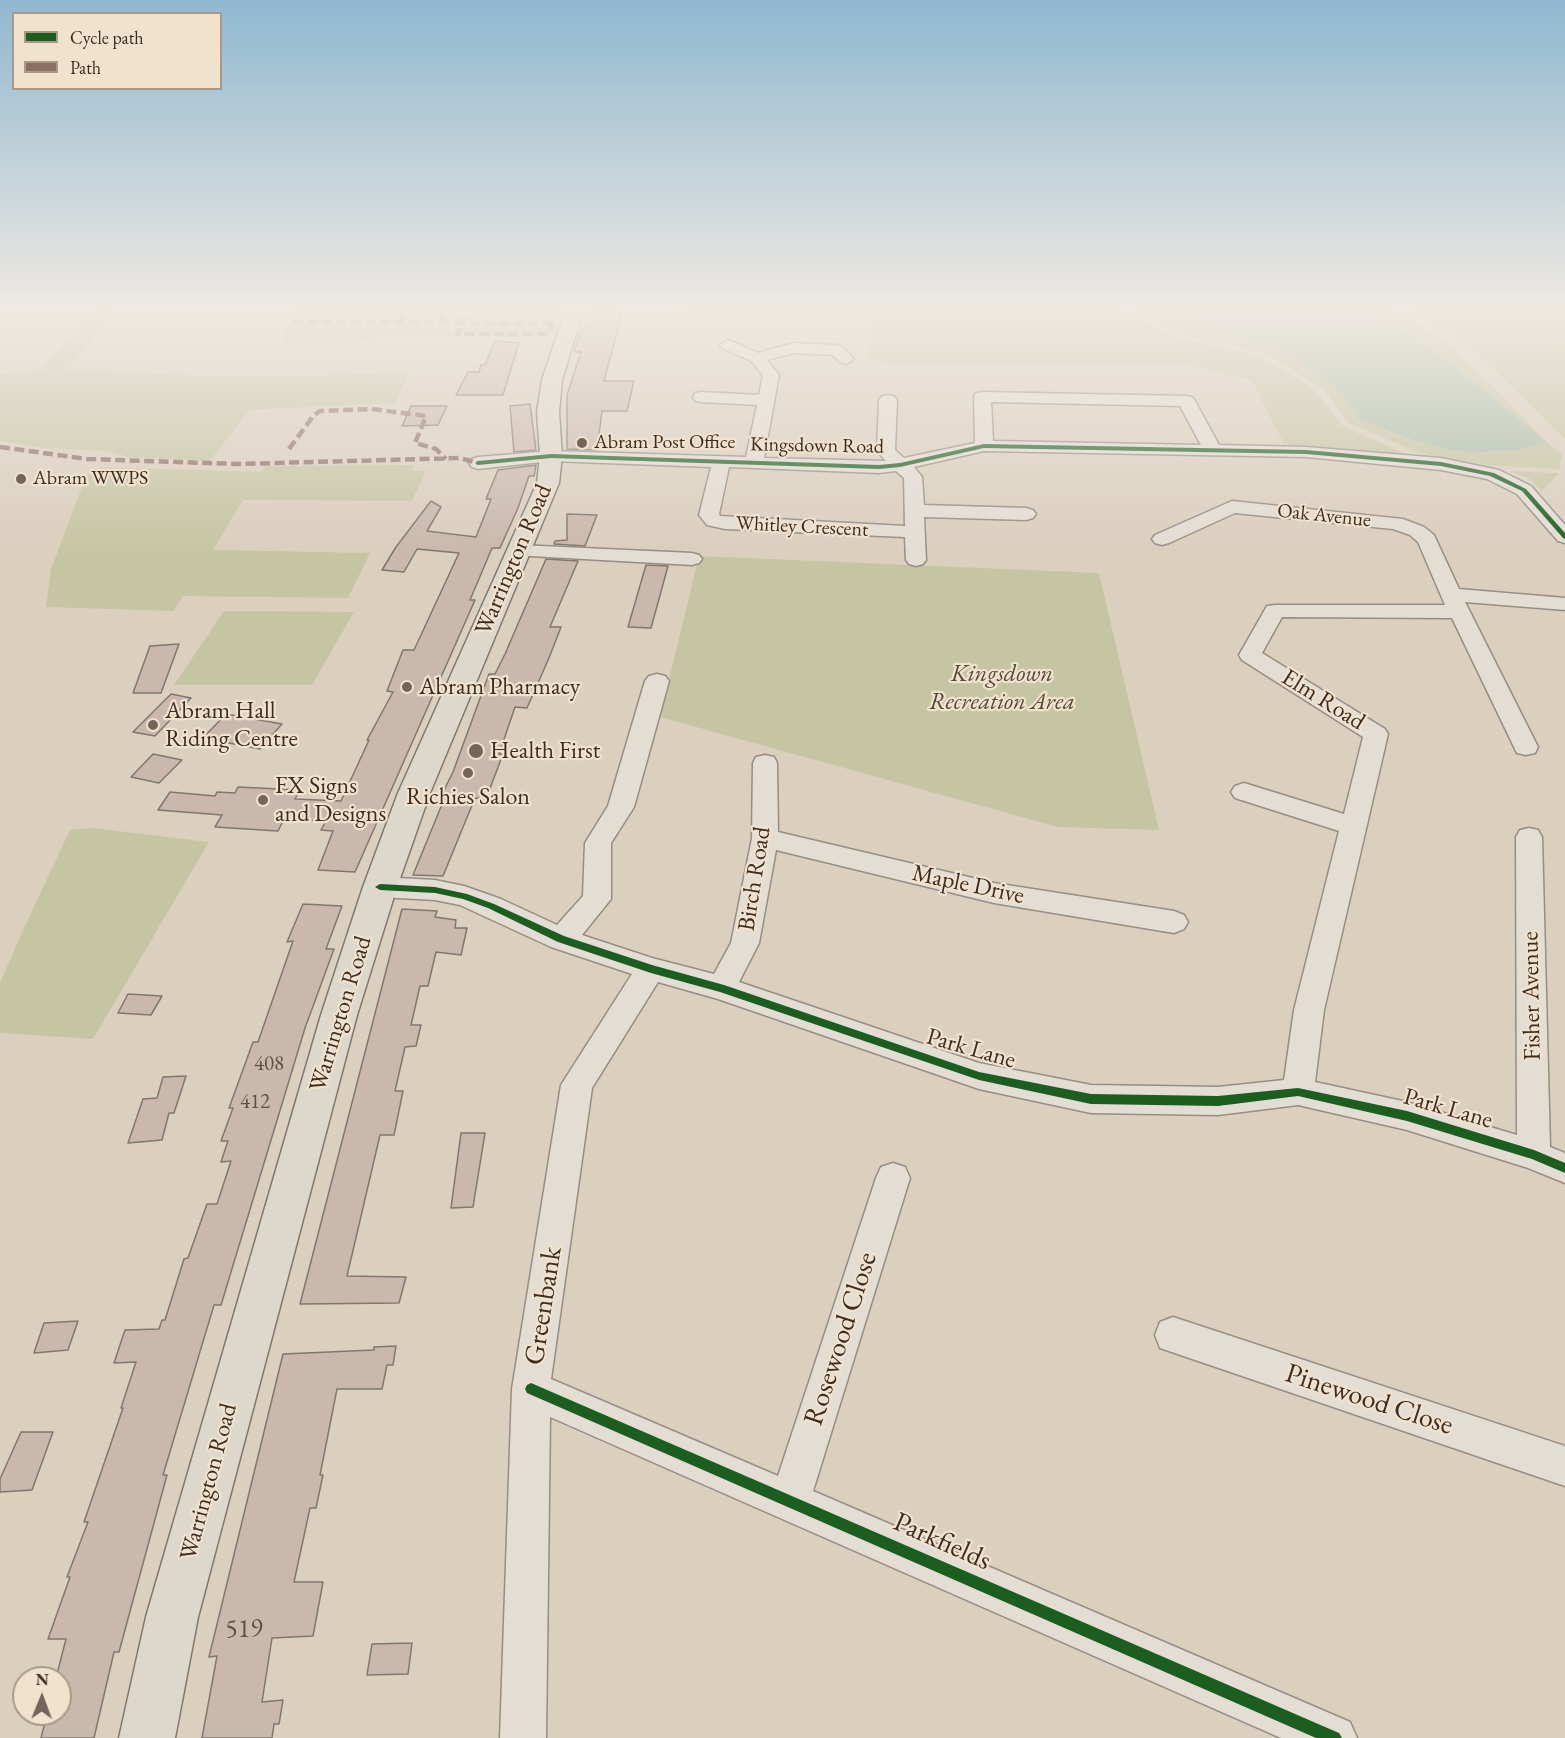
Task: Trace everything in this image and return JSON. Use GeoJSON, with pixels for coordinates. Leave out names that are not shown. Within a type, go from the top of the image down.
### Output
{"type":"FeatureCollection","features":[{"type":"Feature","properties":{"kind":"main road","name":"Warrington Road"},"geometry":{"type":"LineString","coordinates":[[147,1738],[172,1617],[339,1015],[380,887],[414,794],[545,494],[551,456],[548,412],[551,389]]}},
{"type":"Feature","properties":{"kind":"street"},"geometry":{"type":"LineString","coordinates":[[754,463],[769,389]]}},
{"type":"Feature","properties":{"kind":"street"},"geometry":{"type":"LineString","coordinates":[[701,396],[767,401]]}},
{"type":"Feature","properties":{"kind":"street"},"geometry":{"type":"LineString","coordinates":[[984,446],[982,397],[1186,401],[1213,450]]}},
{"type":"Feature","properties":{"kind":"street"},"geometry":{"type":"LineString","coordinates":[[888,400],[886,451],[913,477],[916,560]]}},
{"type":"Feature","properties":{"kind":"street","name":"Kingsdown Road"},"geometry":{"type":"LineString","coordinates":[[478,463],[551,456],[879,467],[900,465],[984,446],[1306,452],[1441,464],[1492,474],[1524,490],[1565,537]]}},
{"type":"Feature","properties":{"kind":"street","name":"Whitley Crescent"},"geometry":{"type":"LineString","coordinates":[[721,463],[710,515],[714,521],[725,524],[915,532]]}},
{"type":"Feature","properties":{"kind":"street","name":"Oak Avenue"},"geometry":{"type":"LineString","coordinates":[[1162,539],[1232,507],[1396,523],[1418,531],[1427,539],[1526,747]]}},
{"type":"Feature","properties":{"kind":"street"},"geometry":{"type":"LineString","coordinates":[[916,511],[1026,514]]}},
{"type":"Feature","properties":{"kind":"street"},"geometry":{"type":"LineString","coordinates":[[519,551],[692,559]]}},
{"type":"Feature","properties":{"kind":"street"},"geometry":{"type":"LineString","coordinates":[[1456,603],[1565,604]]}},
{"type":"Feature","properties":{"kind":"street","name":"Elm Road"},"geometry":{"type":"LineString","coordinates":[[1298,1092],[1309,1010],[1376,734],[1250,655],[1275,611],[1456,603]]}},
{"type":"Feature","properties":{"kind":"street"},"geometry":{"type":"LineString","coordinates":[[561,939],[597,899],[598,843],[621,807],[657,681]]}},
{"type":"Feature","properties":{"kind":"street","name":"Birch Road"},"geometry":{"type":"LineString","coordinates":[[721,988],[745,943],[765,838],[765,763]]}},
{"type":"Feature","properties":{"kind":"street"},"geometry":{"type":"LineString","coordinates":[[1244,792],[1354,826]]}},
{"type":"Feature","properties":{"kind":"street","name":"Fisher Avenue"},"geometry":{"type":"LineString","coordinates":[[1529,837],[1534,1155]]}},
{"type":"Feature","properties":{"kind":"street","name":"Maple Drive"},"geometry":{"type":"LineString","coordinates":[[765,838],[994,893],[1174,921]]}},
{"type":"Feature","properties":{"kind":"street","name":"Park Lane"},"geometry":{"type":"LineString","coordinates":[[380,887],[435,890],[464,896],[491,906],[561,939],[651,969],[721,988],[979,1076],[1091,1099],[1218,1101],[1298,1092],[1407,1116],[1534,1155],[1565,1168]]}},
{"type":"Feature","properties":{"kind":"street","name":"Greenbank"},"geometry":{"type":"LineString","coordinates":[[523,1738],[531,1389],[577,1085],[651,969]]}},
{"type":"Feature","properties":{"kind":"street","name":"Rosewood Close"},"geometry":{"type":"LineString","coordinates":[[790,1500],[892,1178]]}},
{"type":"Feature","properties":{"kind":"street","name":"Pinewood Close"},"geometry":{"type":"LineString","coordinates":[[1173,1335],[1565,1466]]}},
{"type":"Feature","properties":{"kind":"street","name":"Parkfields"},"geometry":{"type":"LineString","coordinates":[[531,1389],[1334,1738]]}},
{"type":"Feature","properties":{"kind":"green space"},"geometry":{"type":"Polygon","coordinates":[[[0,389],[401,389],[395,403],[249,410],[210,461],[129,457],[106,451],[42,448],[0,441],[0,389]]]}},
{"type":"Feature","properties":{"kind":"green space"},"geometry":{"type":"Polygon","coordinates":[[[1256,389],[1313,389],[1344,427],[1413,457],[1284,444],[1256,389]]]}},
{"type":"Feature","properties":{"kind":"green space"},"geometry":{"type":"Polygon","coordinates":[[[1337,389],[1358,414],[1356,419],[1440,448],[1471,453],[1515,450],[1547,443],[1482,389],[1495,389],[1562,454],[1559,469],[1489,465],[1419,453],[1349,423],[1324,390],[1337,389]]]}},
{"type":"Feature","properties":{"kind":"green space"},"geometry":{"type":"Polygon","coordinates":[[[1514,389],[1565,389],[1565,439],[1514,389]]]}},
{"type":"Feature","properties":{"kind":"green space"},"geometry":{"type":"Polygon","coordinates":[[[414,465],[412,471],[426,471],[412,501],[243,500],[213,550],[370,553],[348,598],[183,596],[173,611],[46,607],[51,569],[85,477],[99,467],[261,472],[265,466],[414,465]]]}},
{"type":"Feature","properties":{"kind":"green space"},"geometry":{"type":"Polygon","coordinates":[[[1509,471],[1559,473],[1542,491],[1530,479],[1509,471]]]}},
{"type":"Feature","properties":{"kind":"green space","name":"Kingsdown Recreation Area"},"geometry":{"type":"Polygon","coordinates":[[[699,556],[1099,573],[1159,830],[1058,827],[660,717],[699,556]]]}},
{"type":"Feature","properties":{"kind":"green space"},"geometry":{"type":"Polygon","coordinates":[[[224,611],[354,612],[312,685],[174,685],[224,611]]]}},
{"type":"Feature","properties":{"kind":"green space"},"geometry":{"type":"Polygon","coordinates":[[[93,828],[209,842],[93,1039],[0,1033],[0,983],[24,928],[70,830],[93,828]]]}},
{"type":"Feature","properties":{"kind":"shaded area"},"geometry":{"type":"Polygon","coordinates":[[[1337,389],[1482,389],[1548,443],[1515,450],[1471,453],[1440,448],[1413,440],[1355,418],[1358,414],[1337,389]]]}},
{"type":"Feature","properties":{"kind":"building"},"geometry":{"type":"Polygon","coordinates":[[[459,389],[505,389],[503,395],[456,395],[459,389]]]}},
{"type":"Feature","properties":{"kind":"building"},"geometry":{"type":"Polygon","coordinates":[[[569,389],[632,389],[627,411],[602,411],[597,450],[567,449],[569,389]]]}},
{"type":"Feature","properties":{"kind":"building"},"geometry":{"type":"Polygon","coordinates":[[[530,404],[536,450],[514,452],[510,406],[530,404]]]}},
{"type":"Feature","properties":{"kind":"building"},"geometry":{"type":"Polygon","coordinates":[[[411,406],[447,406],[438,425],[402,426],[411,406]]]}},
{"type":"Feature","properties":{"kind":"building"},"geometry":{"type":"Polygon","coordinates":[[[536,465],[534,476],[529,476],[500,548],[492,548],[470,600],[475,600],[355,872],[318,870],[333,831],[321,830],[326,821],[284,819],[278,831],[215,827],[222,815],[158,810],[170,792],[215,796],[217,792],[235,793],[238,787],[300,790],[295,799],[341,801],[369,740],[367,740],[393,692],[387,691],[403,650],[414,650],[459,553],[417,549],[404,572],[382,570],[396,547],[431,501],[441,507],[427,531],[476,537],[491,499],[486,499],[498,470],[536,465]]]}},
{"type":"Feature","properties":{"kind":"building"},"geometry":{"type":"Polygon","coordinates":[[[567,514],[597,515],[585,546],[554,544],[555,541],[567,540],[567,514]]]}},
{"type":"Feature","properties":{"kind":"building"},"geometry":{"type":"Polygon","coordinates":[[[546,559],[578,561],[550,627],[561,627],[549,658],[527,708],[515,707],[499,754],[503,754],[486,799],[475,798],[443,876],[413,875],[445,797],[441,796],[453,772],[489,674],[495,674],[505,654],[546,559]]]}},
{"type":"Feature","properties":{"kind":"building"},"geometry":{"type":"Polygon","coordinates":[[[646,565],[668,566],[651,628],[628,627],[646,565]]]}},
{"type":"Feature","properties":{"kind":"building"},"geometry":{"type":"Polygon","coordinates":[[[179,644],[161,693],[133,693],[150,646],[179,644]]]}},
{"type":"Feature","properties":{"kind":"building"},"geometry":{"type":"Polygon","coordinates":[[[171,694],[191,698],[155,736],[133,732],[171,694]]]}},
{"type":"Feature","properties":{"kind":"building"},"geometry":{"type":"Polygon","coordinates":[[[226,714],[282,724],[260,749],[203,738],[226,714]]]}},
{"type":"Feature","properties":{"kind":"building"},"geometry":{"type":"Polygon","coordinates":[[[153,754],[182,760],[159,783],[131,777],[153,754]]]}},
{"type":"Feature","properties":{"kind":"building"},"geometry":{"type":"Polygon","coordinates":[[[303,904],[342,906],[326,949],[334,949],[305,1028],[221,1305],[214,1305],[163,1475],[167,1475],[119,1652],[114,1652],[94,1738],[41,1738],[44,1726],[72,1726],[72,1666],[59,1666],[66,1639],[48,1639],[70,1577],[67,1577],[88,1522],[84,1522],[123,1408],[121,1408],[136,1362],[114,1363],[125,1330],[159,1329],[162,1320],[165,1320],[184,1259],[188,1258],[207,1204],[217,1204],[231,1161],[221,1162],[228,1141],[221,1141],[233,1108],[229,1108],[253,1042],[258,1042],[293,941],[287,942],[303,904]]]}},
{"type":"Feature","properties":{"kind":"building"},"geometry":{"type":"Polygon","coordinates":[[[402,909],[437,911],[435,917],[456,920],[455,928],[467,928],[461,955],[436,952],[428,986],[420,986],[411,1025],[421,1025],[416,1046],[405,1047],[395,1091],[403,1091],[394,1135],[380,1135],[347,1276],[406,1277],[399,1303],[300,1304],[402,909]]]}},
{"type":"Feature","properties":{"kind":"building"},"geometry":{"type":"Polygon","coordinates":[[[128,994],[162,996],[151,1015],[118,1013],[128,994]]]}},
{"type":"Feature","properties":{"kind":"building"},"geometry":{"type":"Polygon","coordinates":[[[186,1076],[174,1113],[169,1113],[162,1140],[128,1143],[143,1099],[157,1098],[163,1077],[186,1076]]]}},
{"type":"Feature","properties":{"kind":"building"},"geometry":{"type":"Polygon","coordinates":[[[461,1133],[485,1133],[473,1207],[451,1208],[461,1133]]]}},
{"type":"Feature","properties":{"kind":"building"},"geometry":{"type":"Polygon","coordinates":[[[78,1321],[68,1350],[34,1353],[44,1323],[78,1321]]]}},
{"type":"Feature","properties":{"kind":"building"},"geometry":{"type":"Polygon","coordinates":[[[396,1346],[393,1365],[387,1365],[382,1389],[337,1389],[316,1508],[310,1508],[294,1582],[323,1582],[313,1636],[272,1638],[262,1702],[283,1700],[279,1724],[274,1724],[272,1738],[202,1738],[217,1656],[209,1657],[283,1354],[374,1350],[374,1347],[396,1346]]]}},
{"type":"Feature","properties":{"kind":"building"},"geometry":{"type":"Polygon","coordinates":[[[21,1432],[53,1432],[32,1490],[0,1492],[0,1479],[21,1432]]]}},
{"type":"Feature","properties":{"kind":"building"},"geometry":{"type":"Polygon","coordinates":[[[412,1643],[408,1674],[367,1675],[372,1644],[412,1643]]]}},
{"type":"Feature","properties":{"kind":"marked path"},"geometry":{"type":"LineString","coordinates":[[289,449],[314,415],[320,411],[372,409],[426,416],[415,443],[436,449],[446,459]]}},
{"type":"Feature","properties":{"kind":"marked path"},"geometry":{"type":"LineString","coordinates":[[0,447],[87,459],[238,464],[460,458],[478,463]]}},
{"type":"Feature","properties":{"kind":"cycle path"},"geometry":{"type":"LineString","coordinates":[[478,463],[551,456],[879,467],[900,465],[984,446],[1306,452],[1441,464],[1492,474],[1524,490],[1565,537]]}},
{"type":"Feature","properties":{"kind":"cycle path"},"geometry":{"type":"LineString","coordinates":[[380,887],[435,890],[464,896],[491,906],[561,939],[651,969],[721,988],[979,1076],[1091,1099],[1218,1101],[1298,1092],[1407,1116],[1534,1155],[1565,1168]]}},
{"type":"Feature","properties":{"kind":"cycle path"},"geometry":{"type":"LineString","coordinates":[[531,1389],[1334,1738]]}},
{"type":"Feature","properties":{"kind":"place","name":"Abram Post Office"},"geometry":{"type":"Point","coordinates":[582,443]}},
{"type":"Feature","properties":{"kind":"place","name":"Abram WWPS"},"geometry":{"type":"Point","coordinates":[21,479]}},
{"type":"Feature","properties":{"kind":"place","name":"Abram Pharmacy"},"geometry":{"type":"Point","coordinates":[407,687]}},
{"type":"Feature","properties":{"kind":"place","name":"Abram Hall Riding Centre"},"geometry":{"type":"Point","coordinates":[153,725]}},
{"type":"Feature","properties":{"kind":"place","name":"Health First"},"geometry":{"type":"Point","coordinates":[476,751]}},
{"type":"Feature","properties":{"kind":"place","name":"Richies Salon"},"geometry":{"type":"Point","coordinates":[468,773]}},
{"type":"Feature","properties":{"kind":"place","name":"FX Signs and Designs"},"geometry":{"type":"Point","coordinates":[263,800]}}]}
